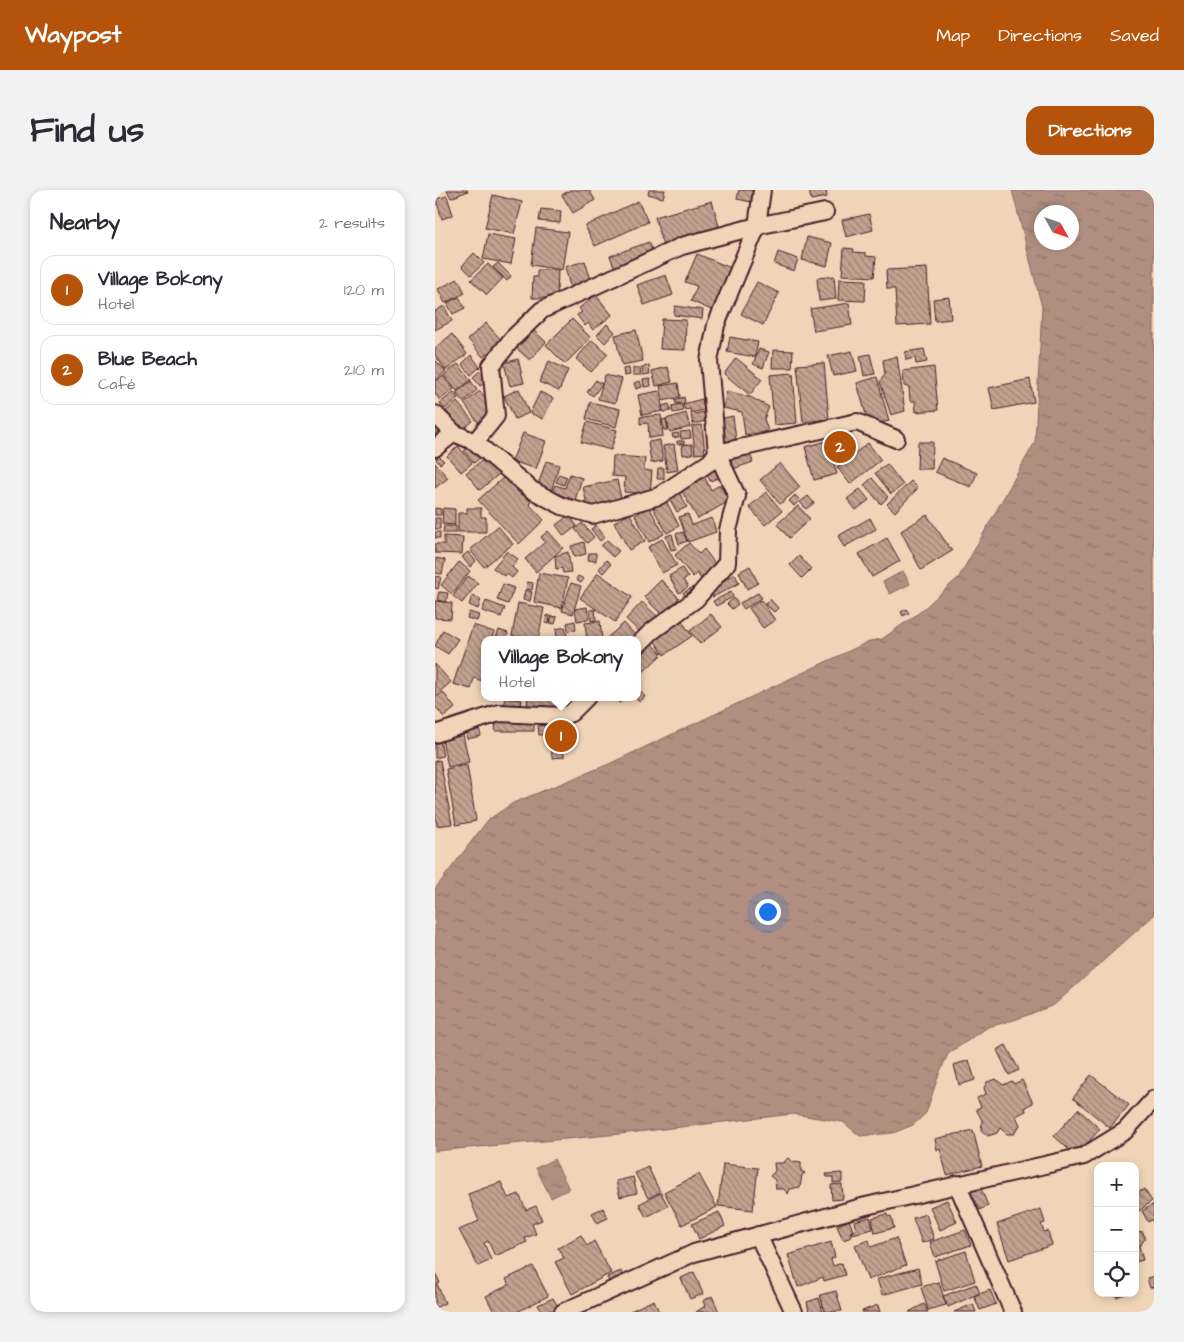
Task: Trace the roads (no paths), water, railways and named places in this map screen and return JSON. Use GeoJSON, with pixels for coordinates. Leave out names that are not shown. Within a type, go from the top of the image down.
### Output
{"type":"FeatureCollection","features":[{"type":"Feature","properties":{"kind":"street"},"geometry":{"type":"LineString","coordinates":[[641,642],[651,632],[696,599],[727,563],[728,530],[737,496],[717,453],[709,361],[716,325],[757,226],[762,190]]}},
{"type":"Feature","properties":{"kind":"street"},"geometry":{"type":"LineString","coordinates":[[475,442],[496,416],[491,366],[512,339],[542,310],[683,246],[757,226],[825,212]]}},
{"type":"Feature","properties":{"kind":"street"},"geometry":{"type":"LineString","coordinates":[[435,414],[454,433],[475,442],[533,490],[562,506],[593,515],[659,496],[710,462],[717,453],[857,422],[896,439]]}},
{"type":"Feature","properties":{"kind":"street"},"geometry":{"type":"LineString","coordinates":[[435,448],[454,433]]}},
{"type":"Feature","properties":{"kind":"street"},"geometry":{"type":"LineString","coordinates":[[435,734],[499,713],[563,716],[571,713],[583,701]]}},
{"type":"Feature","properties":{"kind":"street"},"geometry":{"type":"LineString","coordinates":[[567,1311],[694,1253],[957,1184],[1084,1156],[1125,1131],[1154,1099]]}},
{"type":"Feature","properties":{"kind":"street"},"geometry":{"type":"LineString","coordinates":[[957,1184],[1013,1312]]}},
{"type":"Feature","properties":{"kind":"street"},"geometry":{"type":"LineString","coordinates":[[758,1235],[794,1312]]}},
{"type":"Feature","properties":{"kind":"water"},"geometry":{"type":"Polygon","coordinates":[[[1012,190],[1154,190],[1154,915],[1054,1005],[1014,1020],[988,1027],[948,1054],[926,1113],[913,1125],[893,1133],[860,1136],[843,1122],[793,1114],[620,1134],[435,1151],[435,889],[488,820],[513,803],[609,764],[870,641],[882,639],[920,612],[959,577],[1035,442],[1042,307],[1012,190]]]}},
{"type":"Feature","properties":{"kind":"water"},"geometry":{"type":"Polygon","coordinates":[[[903,571],[910,584],[890,594],[883,582],[903,571]]]}},
{"type":"Feature","properties":{"kind":"water"},"geometry":{"type":"Polygon","coordinates":[[[554,1159],[569,1189],[551,1198],[536,1168],[554,1159]]]}},
{"type":"Feature","properties":{"kind":"place","name":"Blue Beach"},"geometry":{"type":"Point","coordinates":[840,447]}},
{"type":"Feature","properties":{"kind":"place","name":"Village Bokony"},"geometry":{"type":"Point","coordinates":[561,736]}}]}
